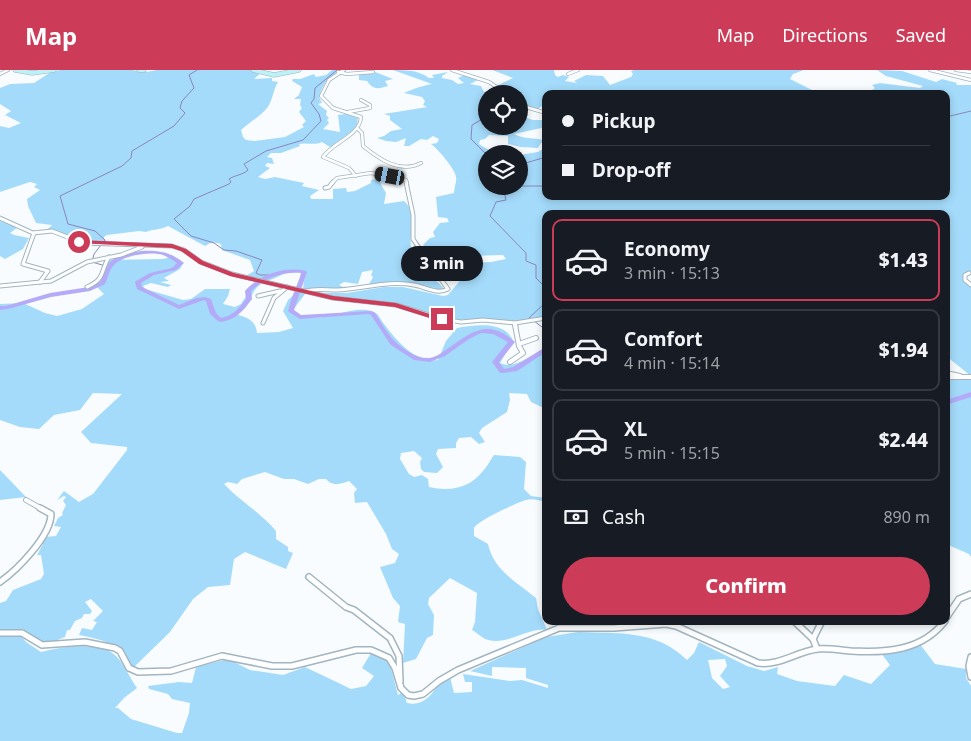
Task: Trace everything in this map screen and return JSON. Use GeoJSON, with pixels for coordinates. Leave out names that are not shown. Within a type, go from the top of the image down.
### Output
{"type":"FeatureCollection","features":[{"type":"Feature","properties":{"kind":"street"},"geometry":{"type":"LineString","coordinates":[[0,74],[8,70]]}},
{"type":"Feature","properties":{"kind":"street"},"geometry":{"type":"LineString","coordinates":[[15,70],[32,73],[54,70]]}},
{"type":"Feature","properties":{"kind":"street"},"geometry":{"type":"LineString","coordinates":[[139,70],[144,70]]}},
{"type":"Feature","properties":{"kind":"street"},"geometry":{"type":"LineString","coordinates":[[253,70],[274,75],[298,70]]}},
{"type":"Feature","properties":{"kind":"street"},"geometry":{"type":"LineString","coordinates":[[344,70],[338,72],[323,86],[321,96],[326,103],[346,113],[362,118],[358,129],[330,148],[323,157],[330,162],[347,166],[356,176]]}},
{"type":"Feature","properties":{"kind":"street"},"geometry":{"type":"LineString","coordinates":[[452,70],[493,85]]}},
{"type":"Feature","properties":{"kind":"street"},"geometry":{"type":"LineString","coordinates":[[568,74],[578,70]]}},
{"type":"Feature","properties":{"kind":"street"},"geometry":{"type":"LineString","coordinates":[[930,70],[971,80]]}},
{"type":"Feature","properties":{"kind":"street"},"geometry":{"type":"LineString","coordinates":[[956,70],[971,72]]}},
{"type":"Feature","properties":{"kind":"street"},"geometry":{"type":"LineString","coordinates":[[338,72],[347,74],[373,72]]}},
{"type":"Feature","properties":{"kind":"street"},"geometry":{"type":"LineString","coordinates":[[346,113],[370,108],[370,105],[361,100]]}},
{"type":"Feature","properties":{"kind":"street"},"geometry":{"type":"LineString","coordinates":[[528,108],[542,112]]}},
{"type":"Feature","properties":{"kind":"street"},"geometry":{"type":"LineString","coordinates":[[358,129],[361,132],[363,146],[382,160],[401,165],[418,166],[421,164]]}},
{"type":"Feature","properties":{"kind":"street"},"geometry":{"type":"LineString","coordinates":[[304,291],[313,289],[352,289],[398,283],[415,285],[438,292],[444,292],[448,289],[434,270],[418,254],[419,248],[413,239],[413,215],[407,193],[407,180],[375,174],[337,178],[330,187],[325,188]]}},
{"type":"Feature","properties":{"kind":"street"},"geometry":{"type":"LineString","coordinates":[[0,218],[34,233],[52,231],[83,244],[177,247],[201,262],[217,269],[263,282],[341,299],[396,305],[452,321],[483,320],[515,323],[542,319]]}},
{"type":"Feature","properties":{"kind":"street"},"geometry":{"type":"LineString","coordinates":[[34,233],[27,256],[22,264],[48,271],[40,282]]}},
{"type":"Feature","properties":{"kind":"street"},"geometry":{"type":"LineString","coordinates":[[130,251],[133,246]]}},
{"type":"Feature","properties":{"kind":"street"},"geometry":{"type":"LineString","coordinates":[[0,285],[55,280],[87,262],[146,246]]}},
{"type":"Feature","properties":{"kind":"street"},"geometry":{"type":"LineString","coordinates":[[87,287],[102,279],[103,266],[110,257]]}},
{"type":"Feature","properties":{"kind":"street"},"geometry":{"type":"LineString","coordinates":[[968,273],[965,275],[965,280],[971,285]]}},
{"type":"Feature","properties":{"kind":"street"},"geometry":{"type":"LineString","coordinates":[[258,296],[280,291],[287,287]]}},
{"type":"Feature","properties":{"kind":"street"},"geometry":{"type":"LineString","coordinates":[[263,323],[267,317],[271,302],[280,291]]}},
{"type":"Feature","properties":{"kind":"street"},"geometry":{"type":"LineString","coordinates":[[510,362],[523,353],[519,344],[515,323]]}},
{"type":"Feature","properties":{"kind":"street"},"geometry":{"type":"LineString","coordinates":[[519,344],[536,338]]}},
{"type":"Feature","properties":{"kind":"street"},"geometry":{"type":"LineString","coordinates":[[950,374],[965,377]]}},
{"type":"Feature","properties":{"kind":"street"},"geometry":{"type":"LineString","coordinates":[[950,377],[971,377]]}},
{"type":"Feature","properties":{"kind":"street"},"geometry":{"type":"LineString","coordinates":[[0,582],[12,575],[26,561],[50,519],[51,514],[26,500]]}},
{"type":"Feature","properties":{"kind":"street"},"geometry":{"type":"LineString","coordinates":[[309,577],[346,607],[354,610],[390,638],[399,656],[401,688]]}},
{"type":"Feature","properties":{"kind":"street"},"geometry":{"type":"LineString","coordinates":[[950,612],[958,598],[962,595],[971,594]]}},
{"type":"Feature","properties":{"kind":"street"},"geometry":{"type":"LineString","coordinates":[[0,633],[22,633],[42,645],[85,642],[115,648],[120,651],[129,668],[138,672],[171,671],[222,656],[272,666],[292,666],[356,650],[371,650],[389,658],[395,668],[401,688],[408,695],[423,694],[448,675],[559,628],[614,628],[653,625]]}},
{"type":"Feature","properties":{"kind":"street"},"geometry":{"type":"LineString","coordinates":[[671,625],[763,664],[773,664],[804,652],[817,650],[861,651],[913,646],[933,636],[941,625]]}},
{"type":"Feature","properties":{"kind":"street"},"geometry":{"type":"LineString","coordinates":[[798,625],[813,639],[817,650]]}},
{"type":"Feature","properties":{"kind":"street"},"geometry":{"type":"LineString","coordinates":[[813,639],[820,625]]}},
{"type":"Feature","properties":{"kind":"street"},"geometry":{"type":"LineString","coordinates":[[971,657],[971,677]]}},
{"type":"Feature","properties":{"kind":"shaded area"},"geometry":{"type":"Polygon","coordinates":[[[60,70],[132,70],[146,72],[157,70],[253,70],[261,73],[254,79],[272,78],[272,81],[278,82],[267,108],[241,130],[246,140],[255,141],[285,137],[304,127],[302,125],[306,121],[299,112],[302,108],[300,105],[301,99],[294,99],[299,95],[302,87],[292,81],[293,79],[300,79],[314,74],[316,77],[326,75],[332,70],[345,70],[335,74],[328,80],[320,92],[319,97],[322,103],[318,104],[327,111],[326,115],[329,118],[327,120],[329,123],[323,129],[340,132],[338,115],[346,114],[358,118],[357,125],[359,126],[330,147],[322,142],[299,144],[300,146],[281,153],[271,153],[267,157],[272,158],[274,164],[267,163],[265,166],[270,168],[258,177],[265,179],[275,177],[304,183],[302,186],[319,190],[310,196],[311,199],[333,199],[333,189],[346,188],[347,192],[355,191],[371,183],[371,180],[378,179],[386,193],[384,204],[404,201],[408,205],[412,223],[412,252],[415,258],[445,290],[441,293],[422,288],[417,283],[389,283],[368,286],[373,277],[371,275],[373,270],[362,272],[358,284],[344,282],[339,285],[345,288],[303,289],[305,273],[300,271],[290,271],[271,280],[261,281],[246,276],[254,271],[250,260],[222,250],[221,244],[212,242],[205,246],[168,226],[146,232],[139,231],[107,235],[104,237],[104,240],[108,241],[105,244],[84,245],[67,236],[46,231],[52,225],[36,223],[28,206],[27,199],[40,190],[34,187],[37,184],[30,182],[0,192],[0,126],[9,128],[21,123],[5,115],[11,111],[0,104],[0,88],[10,84],[34,83],[51,72],[60,70]]]}},
{"type":"Feature","properties":{"kind":"shaded area"},"geometry":{"type":"Polygon","coordinates":[[[393,70],[408,70],[429,78],[434,78],[432,75],[448,72],[442,78],[452,80],[458,84],[464,83],[458,78],[466,74],[478,80],[470,84],[478,85],[478,135],[489,135],[485,139],[480,140],[481,145],[478,145],[478,195],[528,195],[528,154],[542,150],[542,200],[950,200],[950,90],[872,90],[875,88],[872,85],[880,83],[920,88],[923,86],[886,76],[877,70],[902,71],[936,82],[942,79],[957,83],[956,85],[971,85],[971,273],[965,277],[971,285],[971,376],[950,359],[950,210],[542,210],[542,318],[516,321],[455,320],[425,314],[398,305],[340,298],[321,293],[347,293],[384,287],[403,287],[443,296],[448,295],[463,277],[455,269],[463,263],[491,262],[506,259],[503,255],[468,256],[457,260],[443,256],[439,258],[428,256],[435,253],[423,245],[430,238],[435,237],[433,232],[440,223],[449,222],[447,218],[438,217],[436,197],[454,193],[455,174],[442,154],[431,144],[437,143],[439,139],[433,136],[427,140],[421,139],[409,146],[404,146],[406,138],[396,142],[377,138],[391,131],[402,129],[390,120],[390,116],[384,114],[427,107],[423,105],[425,101],[422,97],[404,93],[432,84],[393,70]]]}},
{"type":"Feature","properties":{"kind":"shaded area"},"geometry":{"type":"Polygon","coordinates":[[[492,70],[554,70],[555,75],[558,77],[563,75],[569,77],[565,81],[577,83],[574,81],[586,75],[603,76],[610,85],[631,77],[633,74],[631,71],[634,70],[804,70],[793,74],[790,79],[812,90],[542,90],[542,106],[538,109],[528,107],[528,85],[498,85],[513,78],[492,70]]]}},
{"type":"Feature","properties":{"kind":"shaded area"},"geometry":{"type":"Polygon","coordinates":[[[375,72],[393,79],[385,81],[388,86],[379,88],[371,86],[367,81],[359,80],[359,74],[375,72]]]}},
{"type":"Feature","properties":{"kind":"shaded area"},"geometry":{"type":"Polygon","coordinates":[[[528,118],[542,120],[542,128],[528,131],[528,118]]]}},
{"type":"Feature","properties":{"kind":"shaded area"},"geometry":{"type":"Polygon","coordinates":[[[489,135],[517,135],[542,140],[542,143],[538,148],[528,147],[528,145],[512,145],[508,144],[508,136],[489,135]]]}},
{"type":"Feature","properties":{"kind":"shaded area"},"geometry":{"type":"Polygon","coordinates":[[[0,221],[18,227],[10,233],[29,238],[23,249],[5,259],[0,256],[0,221]]]}},
{"type":"Feature","properties":{"kind":"shaded area"},"geometry":{"type":"Polygon","coordinates":[[[170,257],[183,263],[180,269],[164,278],[169,281],[160,282],[171,285],[168,287],[151,283],[143,286],[145,289],[183,300],[191,299],[205,289],[230,289],[223,304],[235,307],[241,304],[254,284],[261,284],[254,291],[245,307],[235,314],[252,322],[257,333],[279,332],[293,328],[283,311],[288,300],[298,291],[305,294],[293,310],[302,316],[322,317],[354,310],[374,312],[407,350],[414,355],[430,360],[438,360],[446,341],[457,328],[480,325],[503,330],[509,334],[513,341],[500,363],[506,365],[518,363],[542,350],[542,407],[531,402],[527,394],[509,393],[510,400],[507,412],[482,428],[479,433],[485,442],[479,444],[471,437],[459,438],[456,448],[438,449],[436,454],[443,467],[437,473],[424,472],[421,469],[420,462],[422,458],[414,451],[401,453],[400,459],[409,474],[414,477],[422,475],[428,479],[429,487],[444,489],[466,485],[478,477],[494,455],[520,457],[526,462],[524,489],[531,496],[542,497],[542,501],[529,499],[507,508],[477,525],[474,528],[474,536],[488,544],[495,562],[507,575],[536,598],[542,625],[545,625],[547,630],[532,631],[501,641],[485,639],[472,630],[475,622],[477,593],[450,578],[429,598],[428,604],[434,615],[433,635],[427,638],[416,659],[403,663],[405,624],[398,622],[400,606],[393,598],[380,567],[395,563],[399,554],[392,549],[386,534],[367,502],[355,503],[354,493],[357,489],[349,481],[337,484],[331,483],[326,479],[319,479],[308,484],[294,479],[284,479],[265,472],[242,479],[237,484],[228,482],[224,484],[276,531],[276,539],[288,547],[288,551],[293,553],[286,569],[245,552],[234,559],[230,585],[208,587],[193,599],[170,632],[131,670],[121,654],[111,645],[98,639],[79,635],[82,628],[92,630],[97,622],[93,621],[103,611],[91,599],[85,602],[92,611],[90,614],[84,614],[82,618],[75,621],[70,630],[67,630],[65,637],[47,644],[39,644],[23,629],[0,629],[0,603],[6,601],[13,590],[41,579],[44,574],[41,555],[37,555],[43,544],[40,543],[45,537],[56,536],[61,527],[54,526],[58,518],[63,515],[62,513],[66,505],[63,501],[66,497],[64,496],[57,500],[64,491],[79,502],[93,494],[127,450],[127,447],[91,443],[81,432],[122,394],[93,393],[80,410],[54,415],[39,429],[20,427],[0,420],[0,304],[23,303],[57,316],[82,309],[104,294],[97,287],[106,275],[107,260],[163,259],[170,257]]]}},
{"type":"Feature","properties":{"kind":"shaded area"},"geometry":{"type":"Polygon","coordinates":[[[950,377],[971,379],[971,557],[969,554],[950,546],[950,377]]]}},
{"type":"Feature","properties":{"kind":"shaded area"},"geometry":{"type":"Polygon","coordinates":[[[0,470],[26,497],[0,500],[0,470]]]}},
{"type":"Feature","properties":{"kind":"shaded area"},"geometry":{"type":"Polygon","coordinates":[[[578,632],[636,635],[662,643],[675,650],[687,660],[694,653],[699,642],[747,666],[764,671],[778,667],[777,674],[797,681],[835,686],[844,675],[871,684],[890,665],[881,653],[919,643],[935,664],[966,669],[966,678],[971,686],[971,741],[0,741],[0,634],[20,635],[26,642],[41,652],[59,648],[92,646],[111,652],[121,661],[137,688],[115,708],[118,708],[131,719],[177,733],[182,733],[189,713],[190,703],[172,699],[168,694],[149,689],[148,686],[179,682],[192,683],[196,667],[228,659],[250,670],[283,675],[305,667],[351,689],[366,686],[374,676],[362,668],[371,653],[389,661],[398,695],[403,692],[407,703],[413,704],[423,701],[440,681],[450,677],[454,693],[472,692],[472,682],[465,682],[463,674],[510,681],[522,680],[548,688],[548,685],[526,678],[526,668],[492,667],[492,676],[470,671],[546,637],[578,632]],[[725,659],[708,660],[712,678],[723,689],[730,687],[720,676],[727,666],[725,659]]]}},
{"type":"Feature","properties":{"kind":"waterway"},"geometry":{"type":"LineString","coordinates":[[104,242],[105,240],[95,231],[68,224],[60,196],[122,166],[131,158],[132,151],[174,126],[185,113],[180,108],[182,101],[194,88],[189,75],[197,70]]}},
{"type":"Feature","properties":{"kind":"waterway"},"geometry":{"type":"LineString","coordinates":[[275,275],[260,275],[256,273],[262,260],[236,251],[224,250],[214,243],[191,236],[174,219],[190,206],[194,199],[229,184],[231,182],[229,179],[246,172],[248,170],[244,164],[266,151],[303,140],[321,121],[319,114],[311,103],[314,99],[315,88],[337,70]]}},
{"type":"Feature","properties":{"kind":"waterway"},"geometry":{"type":"LineString","coordinates":[[950,116],[971,111]]}},
{"type":"Feature","properties":{"kind":"waterway"},"geometry":{"type":"LineString","coordinates":[[478,122],[472,125],[471,139],[478,146]]}},
{"type":"Feature","properties":{"kind":"waterway"},"geometry":{"type":"LineString","coordinates":[[528,162],[542,158]]}},
{"type":"Feature","properties":{"kind":"waterway"},"geometry":{"type":"LineString","coordinates":[[528,186],[542,186]]}},
{"type":"Feature","properties":{"kind":"waterway"},"geometry":{"type":"LineString","coordinates":[[505,195],[506,200],[496,202],[490,216],[526,253],[526,261],[536,265],[536,278],[542,284]]}},
{"type":"Feature","properties":{"kind":"waterway"},"geometry":{"type":"LineString","coordinates":[[101,245],[94,254],[92,262],[109,267]]}},
{"type":"Feature","properties":{"kind":"waterway"},"geometry":{"type":"LineString","coordinates":[[0,308],[6,308],[50,295],[90,289],[103,283],[109,267],[114,261],[134,254],[155,252],[166,254],[181,263],[174,269],[152,274],[138,282],[139,288],[179,307],[204,298],[209,300],[213,314],[220,320],[230,318],[240,311],[249,299],[248,291],[259,282],[282,272],[297,271],[304,272],[291,311],[300,317],[369,312],[373,314],[393,343],[414,358],[430,360],[443,355],[467,337],[480,331],[495,332],[512,342],[495,362],[502,371],[515,369],[542,352]]}},
{"type":"Feature","properties":{"kind":"waterway"},"geometry":{"type":"LineString","coordinates":[[529,318],[542,306]]}},
{"type":"Feature","properties":{"kind":"waterway"},"geometry":{"type":"LineString","coordinates":[[534,321],[542,327]]}},
{"type":"Feature","properties":{"kind":"waterway"},"geometry":{"type":"LineString","coordinates":[[950,402],[971,394]]}},
{"type":"Feature","properties":{"kind":"route"},"geometry":{"type":"LineString","coordinates":[[79,242],[83,244],[111,243],[133,246],[172,246],[184,250],[201,262],[232,274],[333,298],[396,305],[442,319]]}}]}
